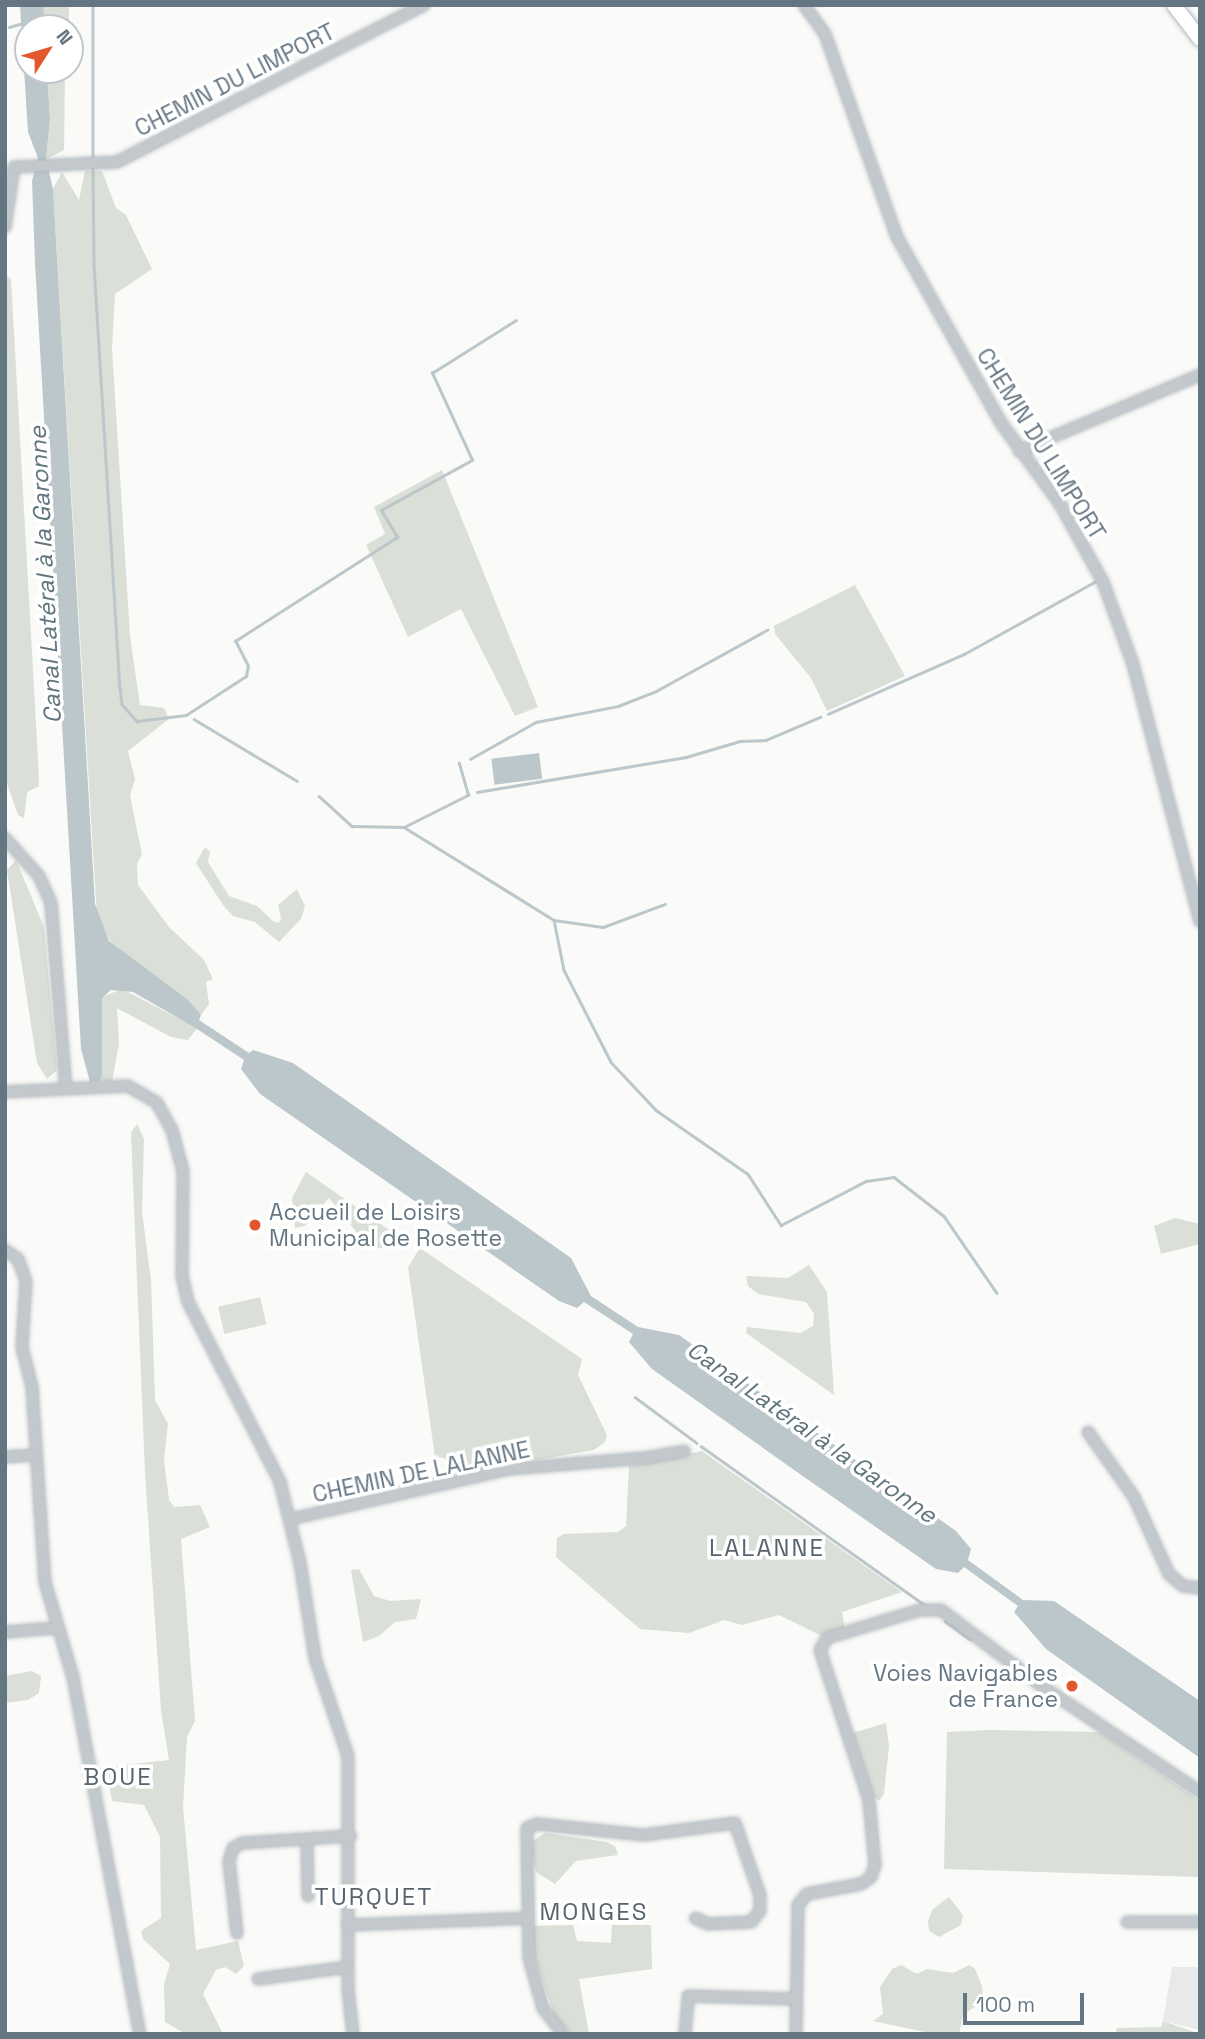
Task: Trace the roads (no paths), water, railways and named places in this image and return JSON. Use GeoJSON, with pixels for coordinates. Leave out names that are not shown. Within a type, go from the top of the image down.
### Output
{"type":"FeatureCollection","features":[{"type":"Feature","properties":{"kind":"street","name":"CHEMIN DU LIMPORT"},"geometry":{"type":"LineString","coordinates":[[5,227],[10,173],[29,164],[83,166],[127,158],[424,5]]}},
{"type":"Feature","properties":{"kind":"street","name":"CHEMIN DU LIMPORT"},"geometry":{"type":"LineString","coordinates":[[804,5],[825,34],[897,237],[1019,451],[1075,528],[1123,633],[1200,922]]}},
{"type":"Feature","properties":{"kind":"street"},"geometry":{"type":"LineString","coordinates":[[1174,5],[1200,39]]}},
{"type":"Feature","properties":{"kind":"street"},"geometry":{"type":"LineString","coordinates":[[1019,451],[1200,375]]}},
{"type":"Feature","properties":{"kind":"street"},"geometry":{"type":"LineString","coordinates":[[5,838],[38,876],[51,903],[55,1003],[66,1088]]}},
{"type":"Feature","properties":{"kind":"street"},"geometry":{"type":"LineString","coordinates":[[5,1093],[128,1086],[157,1102],[172,1130],[183,1171],[181,1276],[188,1302],[270,1457],[291,1519],[315,1658],[348,1756],[351,1836],[347,1925],[353,2034]]}},
{"type":"Feature","properties":{"kind":"street"},"geometry":{"type":"LineString","coordinates":[[5,1250],[18,1259],[24,1272],[21,1324],[32,1387],[46,1582],[56,1628],[71,1668],[140,2034]]}},
{"type":"Feature","properties":{"kind":"street"},"geometry":{"type":"LineString","coordinates":[[1088,1432],[1134,1497],[1169,1574],[1183,1586],[1200,1588]]}},
{"type":"Feature","properties":{"kind":"street","name":"CHEMIN DE LALANNE"},"geometry":{"type":"LineString","coordinates":[[291,1519],[509,1469],[645,1458],[684,1451]]}},
{"type":"Feature","properties":{"kind":"street"},"geometry":{"type":"LineString","coordinates":[[5,1457],[35,1455]]}},
{"type":"Feature","properties":{"kind":"street"},"geometry":{"type":"LineString","coordinates":[[796,2034],[796,1910],[801,1899],[862,1884],[874,1871],[869,1800],[820,1650],[832,1636],[920,1610],[941,1610],[1046,1689],[1200,1792]]}},
{"type":"Feature","properties":{"kind":"street"},"geometry":{"type":"LineString","coordinates":[[5,1632],[56,1628]]}},
{"type":"Feature","properties":{"kind":"street"},"geometry":{"type":"LineString","coordinates":[[563,2034],[540,2001],[529,1958],[526,1834],[531,1825],[645,1835],[735,1822],[758,1886],[760,1911],[751,1922],[708,1924],[695,1918]]}},
{"type":"Feature","properties":{"kind":"street"},"geometry":{"type":"LineString","coordinates":[[237,1933],[229,1861],[233,1848],[351,1836]]}},
{"type":"Feature","properties":{"kind":"street"},"geometry":{"type":"LineString","coordinates":[[307,1839],[308,1896]]}},
{"type":"Feature","properties":{"kind":"street"},"geometry":{"type":"LineString","coordinates":[[347,1925],[526,1918]]}},
{"type":"Feature","properties":{"kind":"street"},"geometry":{"type":"LineString","coordinates":[[1127,1922],[1200,1922]]}},
{"type":"Feature","properties":{"kind":"street"},"geometry":{"type":"LineString","coordinates":[[258,1979],[348,1967]]}},
{"type":"Feature","properties":{"kind":"street"},"geometry":{"type":"LineString","coordinates":[[685,2034],[688,1996],[795,1999]]}},
{"type":"Feature","properties":{"kind":"water"},"geometry":{"type":"Polygon","coordinates":[[[20,5],[43,5],[44,14],[21,14],[20,5]]]}},
{"type":"Feature","properties":{"kind":"water","name":"Canal Latéral à la Garonne"},"geometry":{"type":"Polygon","coordinates":[[[25,84],[48,84],[50,119],[46,159],[53,189],[95,904],[109,941],[188,1000],[201,1015],[199,1020],[249,1053],[253,1050],[293,1063],[571,1258],[591,1296],[638,1327],[679,1335],[956,1531],[971,1549],[968,1560],[1023,1600],[1054,1601],[1200,1701],[1200,1758],[1046,1649],[1014,1612],[1018,1606],[964,1567],[958,1573],[936,1569],[797,1472],[652,1369],[629,1342],[633,1334],[584,1302],[577,1308],[559,1301],[260,1094],[241,1069],[244,1060],[194,1027],[133,992],[111,990],[102,998],[102,1074],[100,1081],[90,1082],[81,1049],[35,263],[32,181],[38,158],[28,132],[25,84]]]}},
{"type":"Feature","properties":{"kind":"water"},"geometry":{"type":"Polygon","coordinates":[[[539,753],[542,779],[495,785],[491,759],[539,753]]]}},
{"type":"Feature","properties":{"kind":"waterway"},"geometry":{"type":"LineString","coordinates":[[93,5],[93,162]]}},
{"type":"Feature","properties":{"kind":"waterway"},"geometry":{"type":"LineString","coordinates":[[9,27],[14,26]]}},
{"type":"Feature","properties":{"kind":"waterway"},"geometry":{"type":"LineString","coordinates":[[93,168],[94,265],[120,688],[122,704],[137,721],[186,715],[246,676],[248,666],[235,641],[397,537],[381,510],[472,460],[432,373],[516,320]]}},
{"type":"Feature","properties":{"kind":"waterway"},"geometry":{"type":"LineString","coordinates":[[828,714],[964,654],[1096,581]]}},
{"type":"Feature","properties":{"kind":"waterway"},"geometry":{"type":"LineString","coordinates":[[470,759],[536,722],[618,706],[656,691],[767,630]]}},
{"type":"Feature","properties":{"kind":"waterway"},"geometry":{"type":"LineString","coordinates":[[477,792],[686,757],[740,741],[766,740],[820,717]]}},
{"type":"Feature","properties":{"kind":"waterway"},"geometry":{"type":"LineString","coordinates":[[194,719],[297,781]]}},
{"type":"Feature","properties":{"kind":"waterway"},"geometry":{"type":"LineString","coordinates":[[404,827],[468,795],[459,763]]}},
{"type":"Feature","properties":{"kind":"waterway"},"geometry":{"type":"LineString","coordinates":[[319,796],[352,826],[404,827],[554,920],[564,970],[611,1062],[656,1110],[748,1174],[781,1225],[866,1181],[894,1177],[944,1216],[997,1293]]}},
{"type":"Feature","properties":{"kind":"waterway"},"geometry":{"type":"LineString","coordinates":[[554,920],[603,927],[665,904]]}},
{"type":"Feature","properties":{"kind":"waterway"},"geometry":{"type":"LineString","coordinates":[[635,1397],[697,1443]]}},
{"type":"Feature","properties":{"kind":"waterway"},"geometry":{"type":"LineString","coordinates":[[701,1446],[925,1605]]}},
{"type":"Feature","properties":{"kind":"waterway"},"geometry":{"type":"LineString","coordinates":[[945,1621],[970,1639]]}},
{"type":"Feature","properties":{"kind":"place","name":"Accueil de Loisirs Municipal de Rosette"},"geometry":{"type":"Point","coordinates":[255,1225]}},
{"type":"Feature","properties":{"kind":"place","name":"Voies Navigables de France"},"geometry":{"type":"Point","coordinates":[1072,1686]}},
{"type":"Feature","properties":{"kind":"district","name":"LALANNE"},"geometry":{"type":"Point","coordinates":[767,1548]}},
{"type":"Feature","properties":{"kind":"district","name":"BOUE"},"geometry":{"type":"Point","coordinates":[118,1777]}},
{"type":"Feature","properties":{"kind":"district","name":"TURQUET"},"geometry":{"type":"Point","coordinates":[374,1897]}},
{"type":"Feature","properties":{"kind":"district","name":"MONGES"},"geometry":{"type":"Point","coordinates":[594,1912]}}]}
